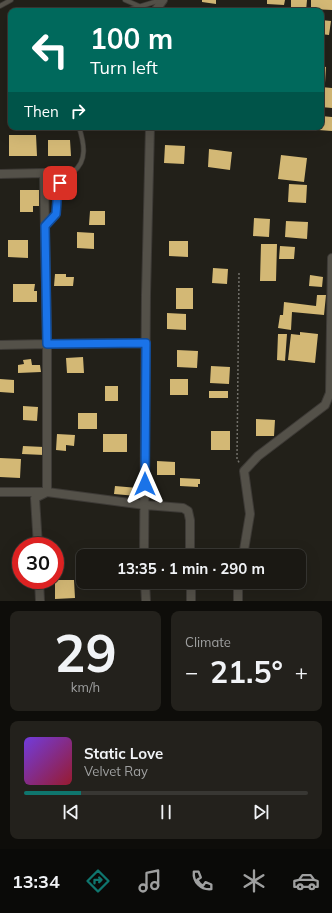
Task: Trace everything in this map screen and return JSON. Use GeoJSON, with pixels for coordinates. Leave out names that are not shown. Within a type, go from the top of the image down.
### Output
{"type":"FeatureCollection","features":[{"type":"Feature","properties":{"kind":"street"},"geometry":{"type":"LineString","coordinates":[[144,549],[150,130]]}},
{"type":"Feature","properties":{"kind":"street"},"geometry":{"type":"LineString","coordinates":[[0,174],[44,173],[47,344],[47,492]]}},
{"type":"Feature","properties":{"kind":"street"},"geometry":{"type":"LineString","coordinates":[[244,549],[250,514],[244,471],[258,456],[325,405],[330,393],[332,258]]}},
{"type":"Feature","properties":{"kind":"street"},"geometry":{"type":"LineString","coordinates":[[0,344],[146,343]]}},
{"type":"Feature","properties":{"kind":"street"},"geometry":{"type":"LineString","coordinates":[[0,492],[47,492],[145,505],[183,508],[188,511],[190,520],[190,549]]}},
{"type":"Feature","properties":{"kind":"street"},"geometry":{"type":"LineString","coordinates":[[37,537],[35,498],[47,492]]}},
{"type":"Feature","properties":{"kind":"street"},"geometry":{"type":"LineString","coordinates":[[39,589],[40,601]]}},
{"type":"Feature","properties":{"kind":"street"},"geometry":{"type":"LineString","coordinates":[[145,589],[146,601]]}},
{"type":"Feature","properties":{"kind":"street"},"geometry":{"type":"LineString","coordinates":[[191,589],[191,601]]}},
{"type":"Feature","properties":{"kind":"street"},"geometry":{"type":"LineString","coordinates":[[238,589],[238,601]]}},
{"type":"Feature","properties":{"kind":"lane"},"geometry":{"type":"LineString","coordinates":[[0,6],[11,0]]}},
{"type":"Feature","properties":{"kind":"lane"},"geometry":{"type":"LineString","coordinates":[[125,0],[140,6]]}},
{"type":"Feature","properties":{"kind":"lane"},"geometry":{"type":"LineString","coordinates":[[134,8],[162,0]]}},
{"type":"Feature","properties":{"kind":"lane"},"geometry":{"type":"LineString","coordinates":[[45,226],[56,214],[58,188],[60,183],[79,168],[81,163],[84,142],[80,130]]}},
{"type":"Feature","properties":{"kind":"path"},"geometry":{"type":"LineString","coordinates":[[239,273],[237,459],[244,471]]}},
{"type":"Feature","properties":{"kind":"building"},"geometry":{"type":"Polygon","coordinates":[[[202,0],[216,0],[216,4],[202,2],[202,0]]]}},
{"type":"Feature","properties":{"kind":"building"},"geometry":{"type":"Polygon","coordinates":[[[267,0],[285,0],[284,5],[267,4],[267,0]]]}},
{"type":"Feature","properties":{"kind":"building"},"geometry":{"type":"Polygon","coordinates":[[[291,0],[307,0],[306,8],[291,8],[291,0]]]}},
{"type":"Feature","properties":{"kind":"building"},"geometry":{"type":"Polygon","coordinates":[[[311,0],[332,0],[332,10],[324,10],[324,8],[311,8],[311,0]]]}},
{"type":"Feature","properties":{"kind":"building"},"geometry":{"type":"Polygon","coordinates":[[[324,20],[331,21],[329,35],[324,34],[324,20]]]}},
{"type":"Feature","properties":{"kind":"building"},"geometry":{"type":"Polygon","coordinates":[[[324,67],[326,67],[324,83],[324,67]]]}},
{"type":"Feature","properties":{"kind":"building"},"geometry":{"type":"Polygon","coordinates":[[[324,87],[332,88],[332,108],[324,107],[324,87]]]}},
{"type":"Feature","properties":{"kind":"building"},"geometry":{"type":"Polygon","coordinates":[[[324,116],[332,117],[332,131],[318,130],[324,130],[324,116]]]}},
{"type":"Feature","properties":{"kind":"building"},"geometry":{"type":"Polygon","coordinates":[[[9,135],[36,135],[37,156],[9,156],[9,135]]]}},
{"type":"Feature","properties":{"kind":"building"},"geometry":{"type":"Polygon","coordinates":[[[48,140],[70,140],[71,156],[48,156],[48,140]]]}},
{"type":"Feature","properties":{"kind":"building"},"geometry":{"type":"Polygon","coordinates":[[[165,145],[185,146],[184,164],[164,163],[165,145]]]}},
{"type":"Feature","properties":{"kind":"building"},"geometry":{"type":"Polygon","coordinates":[[[209,149],[232,152],[230,170],[208,167],[209,149]]]}},
{"type":"Feature","properties":{"kind":"building"},"geometry":{"type":"Polygon","coordinates":[[[281,155],[307,158],[304,182],[278,179],[281,155]]]}},
{"type":"Feature","properties":{"kind":"building"},"geometry":{"type":"Polygon","coordinates":[[[289,184],[307,185],[306,203],[288,202],[289,184]]]}},
{"type":"Feature","properties":{"kind":"building"},"geometry":{"type":"Polygon","coordinates":[[[20,190],[39,190],[39,206],[33,206],[33,212],[20,212],[20,190]]]}},
{"type":"Feature","properties":{"kind":"building"},"geometry":{"type":"Polygon","coordinates":[[[90,211],[105,211],[105,225],[89,225],[90,211]]]}},
{"type":"Feature","properties":{"kind":"building"},"geometry":{"type":"Polygon","coordinates":[[[254,218],[270,219],[269,237],[253,236],[254,218]]]}},
{"type":"Feature","properties":{"kind":"building"},"geometry":{"type":"Polygon","coordinates":[[[286,221],[308,222],[307,239],[285,237],[286,221]]]}},
{"type":"Feature","properties":{"kind":"building"},"geometry":{"type":"Polygon","coordinates":[[[77,232],[94,233],[94,249],[77,248],[77,232]]]}},
{"type":"Feature","properties":{"kind":"building"},"geometry":{"type":"Polygon","coordinates":[[[8,240],[28,240],[28,258],[8,257],[8,240]]]}},
{"type":"Feature","properties":{"kind":"building"},"geometry":{"type":"Polygon","coordinates":[[[169,241],[188,241],[188,257],[169,256],[169,241]]]}},
{"type":"Feature","properties":{"kind":"building"},"geometry":{"type":"Polygon","coordinates":[[[261,244],[277,244],[276,281],[260,281],[261,244]]]}},
{"type":"Feature","properties":{"kind":"building"},"geometry":{"type":"Polygon","coordinates":[[[280,246],[295,247],[294,259],[279,259],[280,246]]]}},
{"type":"Feature","properties":{"kind":"building"},"geometry":{"type":"Polygon","coordinates":[[[213,268],[228,269],[227,284],[212,283],[213,268]]]}},
{"type":"Feature","properties":{"kind":"building"},"geometry":{"type":"Polygon","coordinates":[[[55,274],[66,274],[66,277],[74,277],[73,286],[54,286],[55,274]]]}},
{"type":"Feature","properties":{"kind":"building"},"geometry":{"type":"Polygon","coordinates":[[[310,275],[323,277],[322,287],[309,286],[310,275]]]}},
{"type":"Feature","properties":{"kind":"building"},"geometry":{"type":"Polygon","coordinates":[[[13,284],[35,284],[34,291],[37,291],[37,302],[13,302],[13,284]]]}},
{"type":"Feature","properties":{"kind":"building"},"geometry":{"type":"Polygon","coordinates":[[[176,288],[193,288],[193,309],[176,309],[176,288]]]}},
{"type":"Feature","properties":{"kind":"building"},"geometry":{"type":"Polygon","coordinates":[[[317,295],[326,295],[324,315],[292,312],[291,330],[278,328],[280,315],[283,315],[284,302],[316,306],[317,295]]]}},
{"type":"Feature","properties":{"kind":"building"},"geometry":{"type":"Polygon","coordinates":[[[167,313],[186,314],[186,330],[167,329],[167,313]]]}},
{"type":"Feature","properties":{"kind":"building"},"geometry":{"type":"Polygon","coordinates":[[[300,332],[318,334],[315,363],[288,360],[291,334],[300,335],[300,332]]]}},
{"type":"Feature","properties":{"kind":"building"},"geometry":{"type":"Polygon","coordinates":[[[278,334],[287,334],[285,361],[277,360],[278,334]]]}},
{"type":"Feature","properties":{"kind":"building"},"geometry":{"type":"Polygon","coordinates":[[[177,350],[198,351],[197,368],[177,367],[177,350]]]}},
{"type":"Feature","properties":{"kind":"building"},"geometry":{"type":"Polygon","coordinates":[[[83,357],[84,373],[67,373],[66,358],[83,357]]]}},
{"type":"Feature","properties":{"kind":"building"},"geometry":{"type":"Polygon","coordinates":[[[31,359],[32,365],[40,365],[41,372],[18,373],[18,365],[24,364],[23,360],[31,359]]]}},
{"type":"Feature","properties":{"kind":"building"},"geometry":{"type":"Polygon","coordinates":[[[211,366],[230,367],[229,384],[210,383],[211,366]]]}},
{"type":"Feature","properties":{"kind":"building"},"geometry":{"type":"Polygon","coordinates":[[[0,379],[14,380],[14,393],[0,392],[0,379]]]}},
{"type":"Feature","properties":{"kind":"building"},"geometry":{"type":"Polygon","coordinates":[[[170,379],[188,379],[188,395],[170,395],[170,379]]]}},
{"type":"Feature","properties":{"kind":"building"},"geometry":{"type":"Polygon","coordinates":[[[105,386],[118,386],[118,401],[105,401],[105,386]]]}},
{"type":"Feature","properties":{"kind":"building"},"geometry":{"type":"Polygon","coordinates":[[[209,391],[228,391],[228,398],[209,398],[209,391]]]}},
{"type":"Feature","properties":{"kind":"building"},"geometry":{"type":"Polygon","coordinates":[[[23,406],[38,407],[37,421],[23,420],[23,406]]]}},
{"type":"Feature","properties":{"kind":"building"},"geometry":{"type":"Polygon","coordinates":[[[78,413],[97,413],[97,429],[78,429],[78,413]]]}},
{"type":"Feature","properties":{"kind":"building"},"geometry":{"type":"Polygon","coordinates":[[[256,419],[275,420],[274,436],[256,436],[256,419]]]}},
{"type":"Feature","properties":{"kind":"building"},"geometry":{"type":"Polygon","coordinates":[[[211,431],[230,431],[230,450],[211,450],[211,431]]]}},
{"type":"Feature","properties":{"kind":"building"},"geometry":{"type":"Polygon","coordinates":[[[57,434],[75,435],[74,446],[66,445],[66,451],[56,450],[57,434]]]}},
{"type":"Feature","properties":{"kind":"building"},"geometry":{"type":"Polygon","coordinates":[[[103,434],[127,434],[127,452],[103,452],[103,434]]]}},
{"type":"Feature","properties":{"kind":"building"},"geometry":{"type":"Polygon","coordinates":[[[23,446],[44,447],[44,455],[22,454],[23,446]]]}},
{"type":"Feature","properties":{"kind":"building"},"geometry":{"type":"Polygon","coordinates":[[[0,458],[21,459],[20,478],[0,477],[0,458]]]}},
{"type":"Feature","properties":{"kind":"building"},"geometry":{"type":"Polygon","coordinates":[[[157,461],[175,462],[175,475],[157,475],[157,461]]]}},
{"type":"Feature","properties":{"kind":"building"},"geometry":{"type":"Polygon","coordinates":[[[180,478],[200,479],[200,484],[198,484],[198,487],[180,486],[180,478]]]}},
{"type":"Feature","properties":{"kind":"building"},"geometry":{"type":"Polygon","coordinates":[[[115,486],[138,488],[137,496],[114,494],[115,486]]]}},
{"type":"Feature","properties":{"kind":"building"},"geometry":{"type":"Polygon","coordinates":[[[64,580],[74,580],[75,598],[55,599],[55,589],[64,589],[64,580]]]}},
{"type":"Feature","properties":{"kind":"route"},"geometry":{"type":"LineString","coordinates":[[60,183],[58,188],[56,214],[45,226],[47,344],[146,343],[145,484]]}}]}
